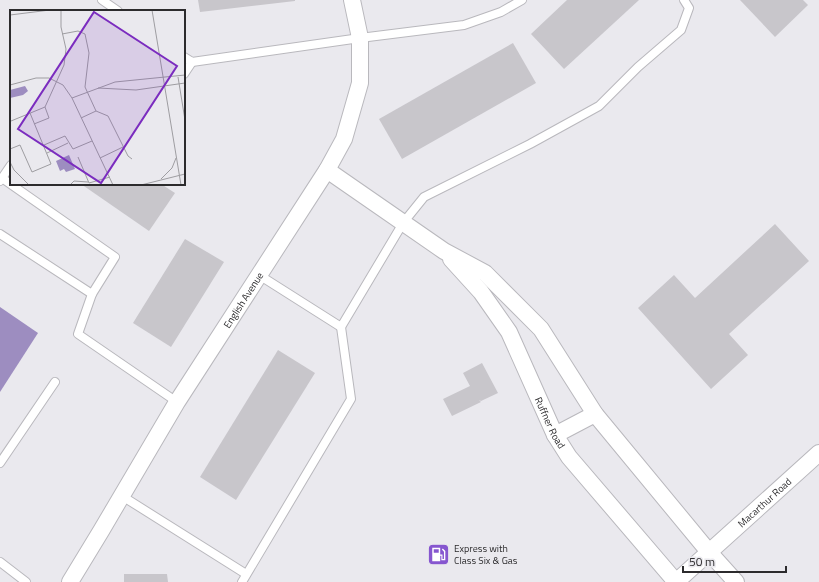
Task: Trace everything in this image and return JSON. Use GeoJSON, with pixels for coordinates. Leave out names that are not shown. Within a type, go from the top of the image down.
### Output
{"type":"FeatureCollection","features":[{"type":"Feature","properties":{"kind":"street","name":"English Avenue"},"geometry":{"type":"LineString","coordinates":[[70,582],[102,531],[177,402],[327,170],[344,139],[360,83],[360,38],[352,0]]}},
{"type":"Feature","properties":{"kind":"street","name":"Ruffner Road"},"geometry":{"type":"LineString","coordinates":[[327,170],[444,251],[485,273],[532,319],[541,329],[595,414],[709,552],[736,582]]}},
{"type":"Feature","properties":{"kind":"street","name":"Ruffner Road"},"geometry":{"type":"LineString","coordinates":[[444,251],[481,292],[509,332],[555,435],[569,457],[676,582]]}},
{"type":"Feature","properties":{"kind":"street"},"geometry":{"type":"LineString","coordinates":[[509,332],[532,319]]}},
{"type":"Feature","properties":{"kind":"street"},"geometry":{"type":"LineString","coordinates":[[555,435],[595,414]]}},
{"type":"Feature","properties":{"kind":"street","name":"Macarthur Road"},"geometry":{"type":"LineString","coordinates":[[709,552],[819,453]]}},
{"type":"Feature","properties":{"kind":"street"},"geometry":{"type":"LineString","coordinates":[[676,582],[709,552]]}},
{"type":"Feature","properties":{"kind":"lane"},"geometry":{"type":"LineString","coordinates":[[102,0],[116,10]]}},
{"type":"Feature","properties":{"kind":"lane"},"geometry":{"type":"LineString","coordinates":[[185,57],[192,62],[464,24],[501,12],[522,0]]}},
{"type":"Feature","properties":{"kind":"lane"},"geometry":{"type":"LineString","coordinates":[[242,582],[351,399],[341,327],[403,223],[424,197],[530,144],[599,106],[638,67],[681,30],[689,8],[684,0]]}},
{"type":"Feature","properties":{"kind":"lane"},"geometry":{"type":"LineString","coordinates":[[185,72],[192,62]]}},
{"type":"Feature","properties":{"kind":"lane"},"geometry":{"type":"LineString","coordinates":[[10,166],[1,180],[115,257],[92,294],[78,334],[177,402]]}},
{"type":"Feature","properties":{"kind":"lane"},"geometry":{"type":"LineString","coordinates":[[0,234],[92,294]]}},
{"type":"Feature","properties":{"kind":"lane"},"geometry":{"type":"LineString","coordinates":[[259,275],[341,327]]}},
{"type":"Feature","properties":{"kind":"lane"},"geometry":{"type":"LineString","coordinates":[[0,463],[55,382]]}},
{"type":"Feature","properties":{"kind":"lane"},"geometry":{"type":"LineString","coordinates":[[122,496],[246,574]]}},
{"type":"Feature","properties":{"kind":"lane"},"geometry":{"type":"LineString","coordinates":[[0,562],[26,582]]}},
{"type":"Feature","properties":{"kind":"shaded area"},"geometry":{"type":"Polygon","coordinates":[[[0,307],[38,333],[0,392],[0,307]]]}},
{"type":"Feature","properties":{"kind":"building"},"geometry":{"type":"Polygon","coordinates":[[[198,0],[295,0],[295,1],[200,12],[198,0]]]}},
{"type":"Feature","properties":{"kind":"building"},"geometry":{"type":"Polygon","coordinates":[[[567,0],[639,0],[564,69],[531,34],[567,0]]]}},
{"type":"Feature","properties":{"kind":"building"},"geometry":{"type":"Polygon","coordinates":[[[740,0],[803,0],[808,5],[775,37],[740,0]]]}},
{"type":"Feature","properties":{"kind":"building"},"geometry":{"type":"Polygon","coordinates":[[[513,43],[536,83],[402,159],[379,119],[513,43]]]}},
{"type":"Feature","properties":{"kind":"building"},"geometry":{"type":"Polygon","coordinates":[[[82,185],[163,185],[175,193],[149,231],[82,185]]]}},
{"type":"Feature","properties":{"kind":"building"},"geometry":{"type":"Polygon","coordinates":[[[775,224],[809,261],[729,334],[748,355],[711,389],[638,308],[674,275],[695,298],[775,224]]]}},
{"type":"Feature","properties":{"kind":"building"},"geometry":{"type":"Polygon","coordinates":[[[185,239],[224,262],[171,347],[133,323],[185,239]]]}},
{"type":"Feature","properties":{"kind":"building"},"geometry":{"type":"Polygon","coordinates":[[[278,350],[315,373],[236,500],[200,477],[278,350]]]}},
{"type":"Feature","properties":{"kind":"building"},"geometry":{"type":"Polygon","coordinates":[[[482,363],[498,393],[481,401],[479,400],[481,402],[452,416],[443,399],[470,386],[463,373],[482,363]]]}},
{"type":"Feature","properties":{"kind":"building"},"geometry":{"type":"Polygon","coordinates":[[[124,574],[167,574],[168,582],[124,582],[124,574]]]}},
{"type":"Feature","properties":{"kind":"place","name":"Express with Class Six & Gas"},"geometry":{"type":"Point","coordinates":[438,554]}}]}
